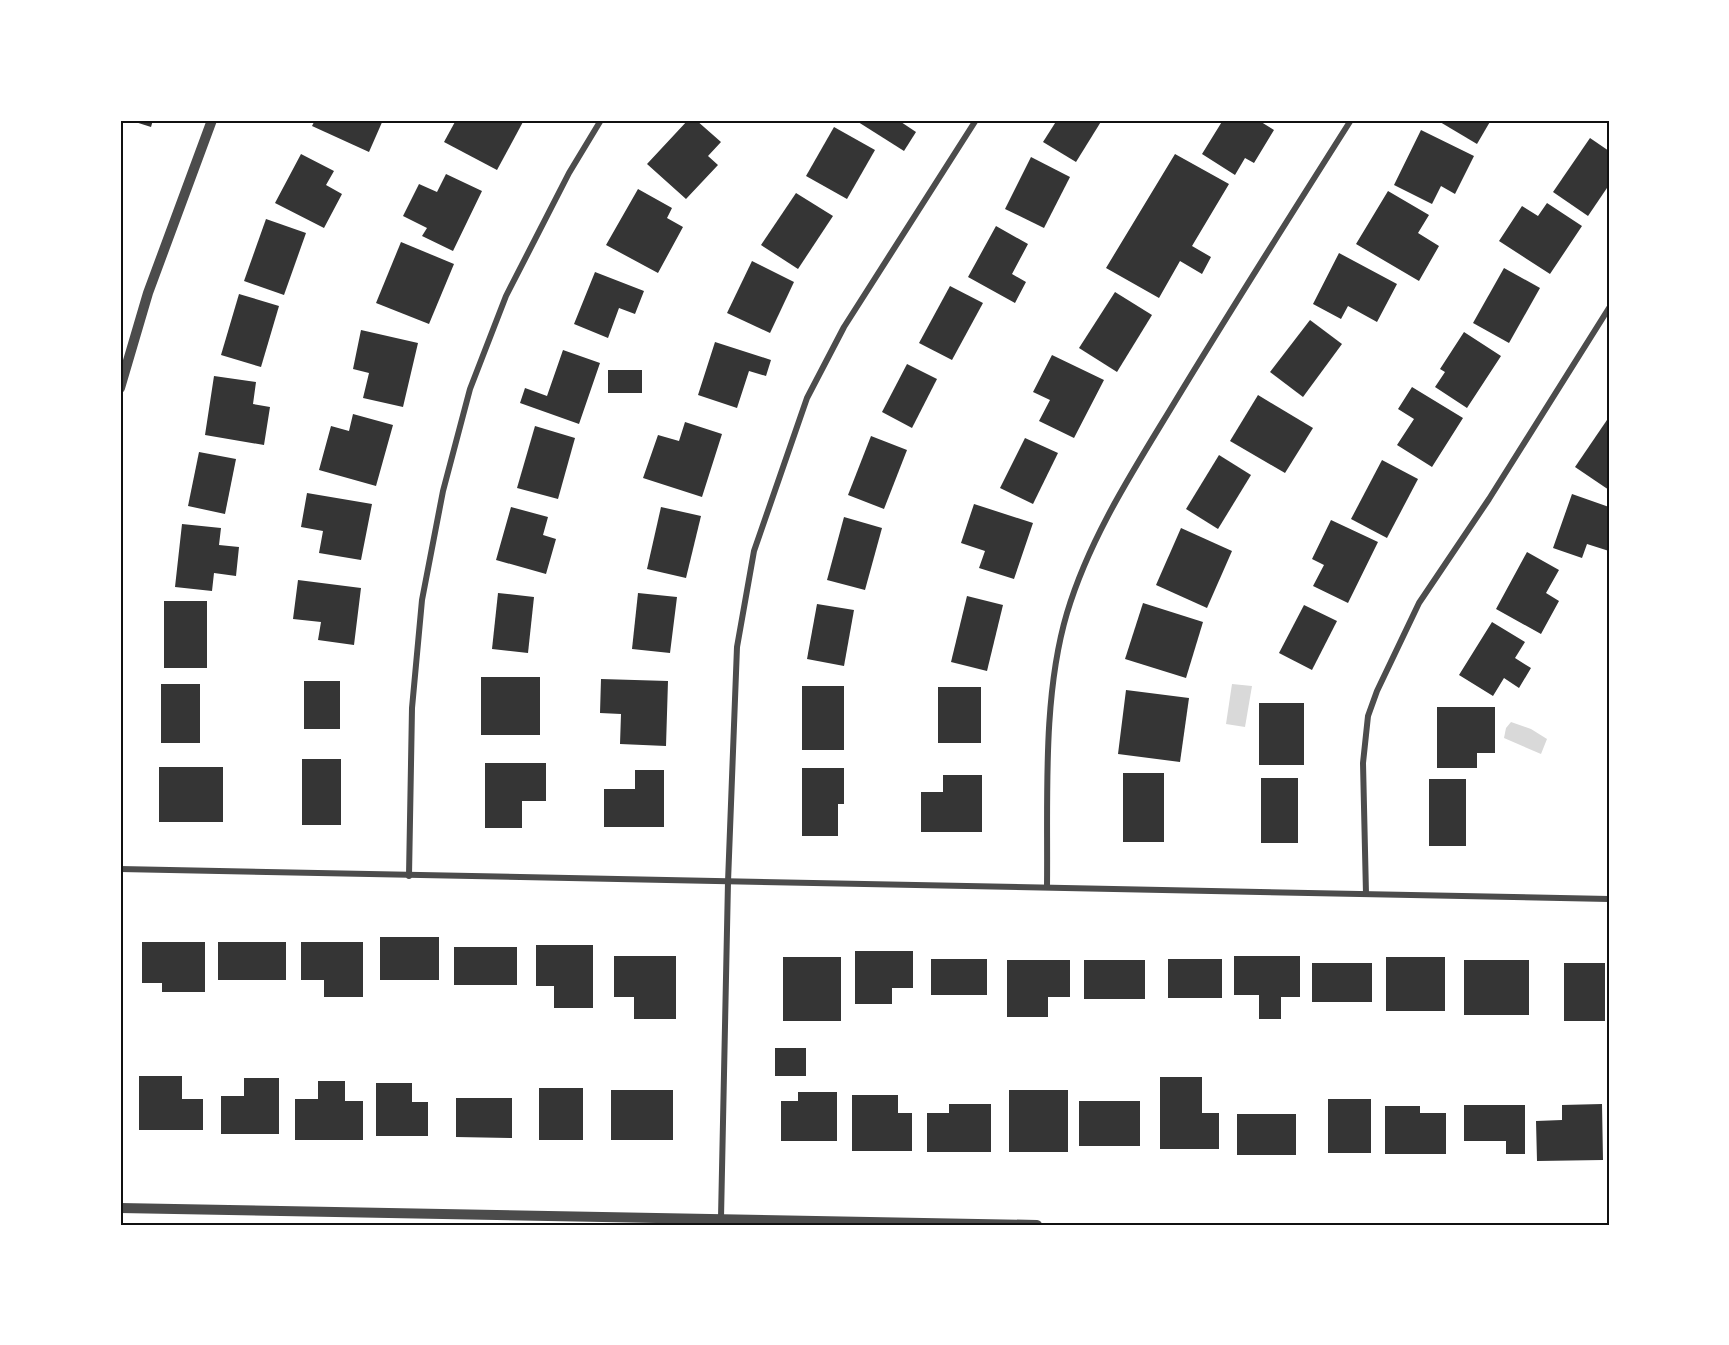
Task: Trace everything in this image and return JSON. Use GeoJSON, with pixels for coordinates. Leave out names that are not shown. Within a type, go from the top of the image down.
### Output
{"type":"FeatureCollection","features":[{"type":"Feature","properties":{"kind":"street"},"geometry":{"type":"LineString","coordinates":[[120,388],[148,293],[212,120]]}},
{"type":"Feature","properties":{"kind":"street"},"geometry":{"type":"LineString","coordinates":[[409,876],[413,697],[422,600],[443,490],[470,389],[506,296],[569,173],[601,120]]}},
{"type":"Feature","properties":{"kind":"street"},"geometry":{"type":"LineString","coordinates":[[721,1218],[728,882],[737,647],[754,551],[807,398],[844,327],[976,120]]}},
{"type":"Feature","properties":{"kind":"street"},"geometry":{"type":"LineString","coordinates":[[1047,887],[1050,703],[1067,614],[1084,565],[1111,508],[1222,325],[1351,120]]}},
{"type":"Feature","properties":{"kind":"street"},"geometry":{"type":"LineString","coordinates":[[1366,894],[1363,763],[1368,716],[1377,691],[1419,603],[1489,499],[1609,308]]}},
{"type":"Feature","properties":{"kind":"street"},"geometry":{"type":"LineString","coordinates":[[120,869],[1609,899]]}},
{"type":"Feature","properties":{"kind":"street"},"geometry":{"type":"LineString","coordinates":[[120,1208],[1037,1225]]}},
{"type":"Feature","properties":{"kind":"shaded area"},"geometry":{"type":"Polygon","coordinates":[[[1232,684],[1252,686],[1245,727],[1226,724],[1232,684]]]}},
{"type":"Feature","properties":{"kind":"shaded area"},"geometry":{"type":"Polygon","coordinates":[[[1511,722],[1531,729],[1547,739],[1541,754],[1504,738],[1506,728],[1511,722]]]}},
{"type":"Feature","properties":{"kind":"building"},"geometry":{"type":"Polygon","coordinates":[[[129,120],[153,120],[151,127],[129,120]]]}},
{"type":"Feature","properties":{"kind":"building"},"geometry":{"type":"Polygon","coordinates":[[[315,120],[383,120],[369,152],[312,126],[315,120]]]}},
{"type":"Feature","properties":{"kind":"building"},"geometry":{"type":"Polygon","coordinates":[[[456,120],[524,120],[497,170],[444,142],[456,120]]]}},
{"type":"Feature","properties":{"kind":"building"},"geometry":{"type":"Polygon","coordinates":[[[688,120],[696,120],[721,142],[708,156],[718,165],[686,199],[647,164],[688,120]]]}},
{"type":"Feature","properties":{"kind":"building"},"geometry":{"type":"Polygon","coordinates":[[[855,120],[898,120],[916,132],[904,151],[855,120]]]}},
{"type":"Feature","properties":{"kind":"building"},"geometry":{"type":"Polygon","coordinates":[[[1057,120],[1102,120],[1076,162],[1043,142],[1057,120]]]}},
{"type":"Feature","properties":{"kind":"building"},"geometry":{"type":"Polygon","coordinates":[[[1223,120],[1258,120],[1274,130],[1254,163],[1245,158],[1235,175],[1202,154],[1223,120]]]}},
{"type":"Feature","properties":{"kind":"building"},"geometry":{"type":"Polygon","coordinates":[[[1441,120],[1491,120],[1477,144],[1440,122],[1441,120]]]}},
{"type":"Feature","properties":{"kind":"building"},"geometry":{"type":"Polygon","coordinates":[[[834,127],[875,150],[847,199],[806,176],[834,127]]]}},
{"type":"Feature","properties":{"kind":"building"},"geometry":{"type":"Polygon","coordinates":[[[1421,130],[1474,156],[1455,194],[1441,186],[1432,204],[1394,185],[1421,130]]]}},
{"type":"Feature","properties":{"kind":"building"},"geometry":{"type":"Polygon","coordinates":[[[1590,138],[1609,151],[1609,185],[1588,216],[1553,192],[1590,138]]]}},
{"type":"Feature","properties":{"kind":"building"},"geometry":{"type":"Polygon","coordinates":[[[301,154],[334,171],[326,185],[342,194],[324,228],[275,203],[301,154]]]}},
{"type":"Feature","properties":{"kind":"building"},"geometry":{"type":"Polygon","coordinates":[[[1175,154],[1229,184],[1192,246],[1211,257],[1202,274],[1180,261],[1159,298],[1106,268],[1175,154]]]}},
{"type":"Feature","properties":{"kind":"building"},"geometry":{"type":"Polygon","coordinates":[[[1031,157],[1070,177],[1044,228],[1005,209],[1031,157]]]}},
{"type":"Feature","properties":{"kind":"building"},"geometry":{"type":"Polygon","coordinates":[[[446,174],[482,191],[453,251],[422,236],[427,228],[403,216],[419,184],[437,192],[446,174]]]}},
{"type":"Feature","properties":{"kind":"building"},"geometry":{"type":"Polygon","coordinates":[[[638,189],[672,208],[667,218],[683,227],[658,273],[606,245],[638,189]]]}},
{"type":"Feature","properties":{"kind":"building"},"geometry":{"type":"Polygon","coordinates":[[[1388,191],[1429,215],[1418,233],[1439,246],[1419,281],[1356,244],[1388,191]]]}},
{"type":"Feature","properties":{"kind":"building"},"geometry":{"type":"Polygon","coordinates":[[[796,193],[833,216],[798,269],[761,245],[796,193]]]}},
{"type":"Feature","properties":{"kind":"building"},"geometry":{"type":"Polygon","coordinates":[[[1547,203],[1582,226],[1550,274],[1499,241],[1522,206],[1538,216],[1547,203]]]}},
{"type":"Feature","properties":{"kind":"building"},"geometry":{"type":"Polygon","coordinates":[[[266,219],[306,233],[284,295],[244,281],[266,219]]]}},
{"type":"Feature","properties":{"kind":"building"},"geometry":{"type":"Polygon","coordinates":[[[996,226],[1028,244],[1012,274],[1026,282],[1015,303],[968,277],[996,226]]]}},
{"type":"Feature","properties":{"kind":"building"},"geometry":{"type":"Polygon","coordinates":[[[401,242],[454,264],[429,324],[376,303],[401,242]]]}},
{"type":"Feature","properties":{"kind":"building"},"geometry":{"type":"Polygon","coordinates":[[[1339,253],[1397,284],[1377,322],[1348,306],[1341,319],[1313,304],[1339,253]]]}},
{"type":"Feature","properties":{"kind":"building"},"geometry":{"type":"Polygon","coordinates":[[[752,261],[794,282],[770,333],[727,313],[752,261]]]}},
{"type":"Feature","properties":{"kind":"building"},"geometry":{"type":"Polygon","coordinates":[[[1504,268],[1540,288],[1509,343],[1473,323],[1504,268]]]}},
{"type":"Feature","properties":{"kind":"building"},"geometry":{"type":"Polygon","coordinates":[[[595,272],[644,291],[635,314],[619,308],[608,338],[574,324],[595,272]]]}},
{"type":"Feature","properties":{"kind":"building"},"geometry":{"type":"Polygon","coordinates":[[[950,286],[983,303],[952,360],[919,343],[950,286]]]}},
{"type":"Feature","properties":{"kind":"building"},"geometry":{"type":"Polygon","coordinates":[[[1115,292],[1152,315],[1117,372],[1079,348],[1115,292]]]}},
{"type":"Feature","properties":{"kind":"building"},"geometry":{"type":"Polygon","coordinates":[[[239,294],[279,306],[261,367],[221,355],[239,294]]]}},
{"type":"Feature","properties":{"kind":"building"},"geometry":{"type":"Polygon","coordinates":[[[1310,320],[1342,344],[1303,397],[1270,372],[1310,320]]]}},
{"type":"Feature","properties":{"kind":"building"},"geometry":{"type":"Polygon","coordinates":[[[361,330],[418,343],[403,407],[363,398],[369,373],[353,369],[361,330]]]}},
{"type":"Feature","properties":{"kind":"building"},"geometry":{"type":"Polygon","coordinates":[[[1464,332],[1501,356],[1467,408],[1435,387],[1445,372],[1440,369],[1464,332]]]}},
{"type":"Feature","properties":{"kind":"building"},"geometry":{"type":"Polygon","coordinates":[[[715,342],[771,360],[766,376],[749,371],[737,408],[698,395],[715,342]]]}},
{"type":"Feature","properties":{"kind":"building"},"geometry":{"type":"Polygon","coordinates":[[[563,350],[600,363],[579,424],[520,403],[525,388],[547,396],[563,350]]]}},
{"type":"Feature","properties":{"kind":"building"},"geometry":{"type":"Polygon","coordinates":[[[1052,355],[1104,380],[1074,438],[1039,421],[1050,400],[1033,392],[1052,355]]]}},
{"type":"Feature","properties":{"kind":"building"},"geometry":{"type":"Polygon","coordinates":[[[907,364],[937,379],[912,428],[882,412],[907,364]]]}},
{"type":"Feature","properties":{"kind":"building"},"geometry":{"type":"Polygon","coordinates":[[[608,370],[642,370],[642,393],[608,393],[608,370]]]}},
{"type":"Feature","properties":{"kind":"building"},"geometry":{"type":"Polygon","coordinates":[[[214,376],[256,382],[253,404],[270,407],[264,445],[205,435],[214,376]]]}},
{"type":"Feature","properties":{"kind":"building"},"geometry":{"type":"Polygon","coordinates":[[[1412,387],[1463,418],[1432,467],[1397,445],[1414,419],[1398,409],[1412,387]]]}},
{"type":"Feature","properties":{"kind":"building"},"geometry":{"type":"Polygon","coordinates":[[[1258,395],[1313,428],[1285,473],[1230,441],[1258,395]]]}},
{"type":"Feature","properties":{"kind":"building"},"geometry":{"type":"Polygon","coordinates":[[[353,414],[393,425],[376,486],[319,470],[331,426],[349,431],[353,414]]]}},
{"type":"Feature","properties":{"kind":"building"},"geometry":{"type":"Polygon","coordinates":[[[1609,417],[1609,490],[1575,467],[1609,417]]]}},
{"type":"Feature","properties":{"kind":"building"},"geometry":{"type":"Polygon","coordinates":[[[685,422],[722,434],[702,497],[643,478],[658,435],[679,441],[685,422]]]}},
{"type":"Feature","properties":{"kind":"building"},"geometry":{"type":"Polygon","coordinates":[[[535,426],[575,438],[558,499],[517,488],[535,426]]]}},
{"type":"Feature","properties":{"kind":"building"},"geometry":{"type":"Polygon","coordinates":[[[871,436],[907,450],[884,509],[848,495],[871,436]]]}},
{"type":"Feature","properties":{"kind":"building"},"geometry":{"type":"Polygon","coordinates":[[[1025,438],[1058,453],[1033,504],[1000,488],[1025,438]]]}},
{"type":"Feature","properties":{"kind":"building"},"geometry":{"type":"Polygon","coordinates":[[[199,452],[236,459],[225,514],[188,506],[199,452]]]}},
{"type":"Feature","properties":{"kind":"building"},"geometry":{"type":"Polygon","coordinates":[[[1219,455],[1251,475],[1218,529],[1186,509],[1219,455]]]}},
{"type":"Feature","properties":{"kind":"building"},"geometry":{"type":"Polygon","coordinates":[[[1382,460],[1418,479],[1387,538],[1351,519],[1382,460]]]}},
{"type":"Feature","properties":{"kind":"building"},"geometry":{"type":"Polygon","coordinates":[[[307,493],[372,504],[361,560],[319,553],[323,531],[301,527],[307,493]]]}},
{"type":"Feature","properties":{"kind":"building"},"geometry":{"type":"Polygon","coordinates":[[[1572,494],[1609,507],[1609,551],[1587,544],[1582,558],[1553,548],[1572,494]]]}},
{"type":"Feature","properties":{"kind":"building"},"geometry":{"type":"Polygon","coordinates":[[[974,504],[1033,523],[1014,579],[979,568],[985,551],[961,543],[974,504]]]}},
{"type":"Feature","properties":{"kind":"building"},"geometry":{"type":"Polygon","coordinates":[[[511,507],[548,517],[543,535],[556,539],[546,574],[496,560],[511,507]]]}},
{"type":"Feature","properties":{"kind":"building"},"geometry":{"type":"Polygon","coordinates":[[[661,507],[701,516],[686,578],[647,569],[661,507]]]}},
{"type":"Feature","properties":{"kind":"building"},"geometry":{"type":"Polygon","coordinates":[[[844,517],[882,528],[865,590],[827,580],[844,517]]]}},
{"type":"Feature","properties":{"kind":"building"},"geometry":{"type":"Polygon","coordinates":[[[1331,520],[1378,542],[1348,603],[1313,586],[1324,565],[1312,559],[1331,520]]]}},
{"type":"Feature","properties":{"kind":"building"},"geometry":{"type":"Polygon","coordinates":[[[182,524],[221,528],[219,545],[239,547],[236,576],[214,573],[212,591],[175,587],[182,524]]]}},
{"type":"Feature","properties":{"kind":"building"},"geometry":{"type":"Polygon","coordinates":[[[1181,528],[1232,551],[1207,608],[1156,585],[1181,528]]]}},
{"type":"Feature","properties":{"kind":"building"},"geometry":{"type":"Polygon","coordinates":[[[1527,552],[1559,570],[1546,593],[1559,601],[1541,634],[1496,609],[1527,552]]]}},
{"type":"Feature","properties":{"kind":"building"},"geometry":{"type":"Polygon","coordinates":[[[298,580],[361,588],[354,645],[318,640],[321,622],[293,619],[298,580]]]}},
{"type":"Feature","properties":{"kind":"building"},"geometry":{"type":"Polygon","coordinates":[[[498,593],[534,597],[528,653],[492,649],[498,593]]]}},
{"type":"Feature","properties":{"kind":"building"},"geometry":{"type":"Polygon","coordinates":[[[638,593],[677,597],[670,653],[632,649],[638,593]]]}},
{"type":"Feature","properties":{"kind":"building"},"geometry":{"type":"Polygon","coordinates":[[[967,596],[1003,605],[987,671],[951,662],[967,596]]]}},
{"type":"Feature","properties":{"kind":"building"},"geometry":{"type":"Polygon","coordinates":[[[164,601],[207,601],[207,668],[164,668],[164,601]]]}},
{"type":"Feature","properties":{"kind":"building"},"geometry":{"type":"Polygon","coordinates":[[[1143,603],[1203,622],[1186,678],[1125,659],[1143,603]]]}},
{"type":"Feature","properties":{"kind":"building"},"geometry":{"type":"Polygon","coordinates":[[[817,604],[854,610],[844,666],[807,659],[817,604]]]}},
{"type":"Feature","properties":{"kind":"building"},"geometry":{"type":"Polygon","coordinates":[[[1304,605],[1337,621],[1312,670],[1279,653],[1304,605]]]}},
{"type":"Feature","properties":{"kind":"building"},"geometry":{"type":"Polygon","coordinates":[[[1492,622],[1525,642],[1515,658],[1531,668],[1519,688],[1504,678],[1493,696],[1459,675],[1492,622]]]}},
{"type":"Feature","properties":{"kind":"building"},"geometry":{"type":"Polygon","coordinates":[[[481,677],[540,677],[540,735],[481,735],[481,677]]]}},
{"type":"Feature","properties":{"kind":"building"},"geometry":{"type":"Polygon","coordinates":[[[601,679],[668,681],[666,746],[620,744],[621,714],[600,713],[601,679]]]}},
{"type":"Feature","properties":{"kind":"building"},"geometry":{"type":"Polygon","coordinates":[[[304,681],[340,681],[340,729],[304,729],[304,681]]]}},
{"type":"Feature","properties":{"kind":"building"},"geometry":{"type":"Polygon","coordinates":[[[161,684],[200,684],[200,743],[161,743],[161,684]]]}},
{"type":"Feature","properties":{"kind":"building"},"geometry":{"type":"Polygon","coordinates":[[[802,686],[844,686],[844,750],[802,750],[802,686]]]}},
{"type":"Feature","properties":{"kind":"building"},"geometry":{"type":"Polygon","coordinates":[[[938,687],[981,687],[981,743],[938,743],[938,687]]]}},
{"type":"Feature","properties":{"kind":"building"},"geometry":{"type":"Polygon","coordinates":[[[1126,690],[1189,698],[1180,762],[1118,754],[1126,690]]]}},
{"type":"Feature","properties":{"kind":"building"},"geometry":{"type":"Polygon","coordinates":[[[1259,703],[1304,703],[1304,765],[1259,765],[1259,703]]]}},
{"type":"Feature","properties":{"kind":"building"},"geometry":{"type":"Polygon","coordinates":[[[1437,707],[1495,707],[1495,753],[1477,753],[1477,768],[1437,768],[1437,707]]]}},
{"type":"Feature","properties":{"kind":"building"},"geometry":{"type":"Polygon","coordinates":[[[302,759],[341,759],[341,825],[302,825],[302,759]]]}},
{"type":"Feature","properties":{"kind":"building"},"geometry":{"type":"Polygon","coordinates":[[[485,763],[546,763],[546,801],[522,801],[522,828],[485,828],[485,763]]]}},
{"type":"Feature","properties":{"kind":"building"},"geometry":{"type":"Polygon","coordinates":[[[159,767],[223,767],[223,822],[159,822],[159,767]]]}},
{"type":"Feature","properties":{"kind":"building"},"geometry":{"type":"Polygon","coordinates":[[[802,768],[844,768],[844,804],[838,804],[838,836],[802,836],[802,768]]]}},
{"type":"Feature","properties":{"kind":"building"},"geometry":{"type":"Polygon","coordinates":[[[635,770],[664,770],[664,827],[604,827],[604,789],[635,789],[635,770]]]}},
{"type":"Feature","properties":{"kind":"building"},"geometry":{"type":"Polygon","coordinates":[[[1123,773],[1164,773],[1164,842],[1123,842],[1123,773]]]}},
{"type":"Feature","properties":{"kind":"building"},"geometry":{"type":"Polygon","coordinates":[[[943,775],[982,775],[982,832],[921,832],[921,792],[943,792],[943,775]]]}},
{"type":"Feature","properties":{"kind":"building"},"geometry":{"type":"Polygon","coordinates":[[[1261,778],[1298,778],[1298,843],[1261,843],[1261,778]]]}},
{"type":"Feature","properties":{"kind":"building"},"geometry":{"type":"Polygon","coordinates":[[[1429,779],[1466,779],[1466,846],[1429,846],[1429,779]]]}},
{"type":"Feature","properties":{"kind":"building"},"geometry":{"type":"Polygon","coordinates":[[[380,937],[439,937],[439,980],[380,980],[380,937]]]}},
{"type":"Feature","properties":{"kind":"building"},"geometry":{"type":"Polygon","coordinates":[[[142,942],[205,942],[205,992],[162,992],[162,983],[142,983],[142,942]]]}},
{"type":"Feature","properties":{"kind":"building"},"geometry":{"type":"Polygon","coordinates":[[[218,942],[286,942],[286,980],[218,980],[218,942]]]}},
{"type":"Feature","properties":{"kind":"building"},"geometry":{"type":"Polygon","coordinates":[[[301,942],[363,942],[363,997],[324,997],[324,980],[301,980],[301,942]]]}},
{"type":"Feature","properties":{"kind":"building"},"geometry":{"type":"Polygon","coordinates":[[[536,945],[593,945],[593,1008],[554,1008],[554,986],[536,986],[536,945]]]}},
{"type":"Feature","properties":{"kind":"building"},"geometry":{"type":"Polygon","coordinates":[[[454,947],[517,947],[517,985],[454,985],[454,947]]]}},
{"type":"Feature","properties":{"kind":"building"},"geometry":{"type":"Polygon","coordinates":[[[855,951],[913,951],[913,988],[892,988],[892,1004],[855,1004],[855,951]]]}},
{"type":"Feature","properties":{"kind":"building"},"geometry":{"type":"Polygon","coordinates":[[[614,956],[676,956],[676,1019],[634,1019],[634,997],[614,997],[614,956]]]}},
{"type":"Feature","properties":{"kind":"building"},"geometry":{"type":"Polygon","coordinates":[[[1234,956],[1300,956],[1300,997],[1281,997],[1281,1019],[1259,1019],[1259,995],[1234,995],[1234,956]]]}},
{"type":"Feature","properties":{"kind":"building"},"geometry":{"type":"Polygon","coordinates":[[[783,957],[841,957],[841,1021],[783,1021],[783,957]]]}},
{"type":"Feature","properties":{"kind":"building"},"geometry":{"type":"Polygon","coordinates":[[[1386,957],[1445,957],[1445,1011],[1386,1011],[1386,957]]]}},
{"type":"Feature","properties":{"kind":"building"},"geometry":{"type":"Polygon","coordinates":[[[931,959],[987,959],[987,995],[931,995],[931,959]]]}},
{"type":"Feature","properties":{"kind":"building"},"geometry":{"type":"Polygon","coordinates":[[[1168,959],[1222,959],[1222,998],[1168,998],[1168,959]]]}},
{"type":"Feature","properties":{"kind":"building"},"geometry":{"type":"Polygon","coordinates":[[[1007,960],[1070,960],[1070,997],[1048,997],[1048,1017],[1007,1017],[1007,960]]]}},
{"type":"Feature","properties":{"kind":"building"},"geometry":{"type":"Polygon","coordinates":[[[1084,960],[1145,960],[1145,999],[1084,999],[1084,960]]]}},
{"type":"Feature","properties":{"kind":"building"},"geometry":{"type":"Polygon","coordinates":[[[1464,960],[1529,960],[1529,1015],[1464,1015],[1464,960]]]}},
{"type":"Feature","properties":{"kind":"building"},"geometry":{"type":"Polygon","coordinates":[[[1312,963],[1372,963],[1372,1002],[1312,1002],[1312,963]]]}},
{"type":"Feature","properties":{"kind":"building"},"geometry":{"type":"Polygon","coordinates":[[[1564,963],[1605,963],[1605,1021],[1564,1021],[1564,963]]]}},
{"type":"Feature","properties":{"kind":"building"},"geometry":{"type":"Polygon","coordinates":[[[775,1048],[806,1048],[806,1076],[775,1076],[775,1048]]]}},
{"type":"Feature","properties":{"kind":"building"},"geometry":{"type":"Polygon","coordinates":[[[139,1076],[182,1076],[182,1099],[203,1099],[203,1130],[139,1130],[139,1076]]]}},
{"type":"Feature","properties":{"kind":"building"},"geometry":{"type":"Polygon","coordinates":[[[1160,1077],[1202,1077],[1202,1113],[1219,1113],[1219,1149],[1160,1149],[1160,1077]]]}},
{"type":"Feature","properties":{"kind":"building"},"geometry":{"type":"Polygon","coordinates":[[[244,1078],[279,1078],[279,1134],[221,1134],[221,1096],[244,1096],[244,1078]]]}},
{"type":"Feature","properties":{"kind":"building"},"geometry":{"type":"Polygon","coordinates":[[[318,1081],[345,1081],[345,1101],[363,1101],[363,1140],[295,1140],[295,1099],[318,1099],[318,1081]]]}},
{"type":"Feature","properties":{"kind":"building"},"geometry":{"type":"Polygon","coordinates":[[[376,1083],[412,1083],[412,1102],[428,1102],[428,1136],[376,1136],[376,1083]]]}},
{"type":"Feature","properties":{"kind":"building"},"geometry":{"type":"Polygon","coordinates":[[[539,1088],[583,1088],[583,1140],[539,1140],[539,1088]]]}},
{"type":"Feature","properties":{"kind":"building"},"geometry":{"type":"Polygon","coordinates":[[[611,1090],[673,1090],[673,1140],[611,1140],[611,1090]]]}},
{"type":"Feature","properties":{"kind":"building"},"geometry":{"type":"Polygon","coordinates":[[[1009,1090],[1068,1090],[1068,1152],[1009,1152],[1009,1090]]]}},
{"type":"Feature","properties":{"kind":"building"},"geometry":{"type":"Polygon","coordinates":[[[798,1092],[837,1092],[837,1141],[781,1141],[781,1101],[798,1101],[798,1092]]]}},
{"type":"Feature","properties":{"kind":"building"},"geometry":{"type":"Polygon","coordinates":[[[852,1095],[898,1095],[898,1113],[912,1113],[912,1151],[852,1151],[852,1095]]]}},
{"type":"Feature","properties":{"kind":"building"},"geometry":{"type":"Polygon","coordinates":[[[456,1098],[512,1098],[512,1138],[456,1137],[456,1098]]]}},
{"type":"Feature","properties":{"kind":"building"},"geometry":{"type":"Polygon","coordinates":[[[1328,1099],[1371,1099],[1371,1153],[1328,1153],[1328,1099]]]}},
{"type":"Feature","properties":{"kind":"building"},"geometry":{"type":"Polygon","coordinates":[[[1079,1101],[1140,1101],[1140,1146],[1079,1146],[1079,1101]]]}},
{"type":"Feature","properties":{"kind":"building"},"geometry":{"type":"Polygon","coordinates":[[[949,1104],[991,1104],[991,1152],[927,1152],[927,1113],[949,1113],[949,1104]]]}},
{"type":"Feature","properties":{"kind":"building"},"geometry":{"type":"Polygon","coordinates":[[[1602,1104],[1603,1160],[1537,1161],[1536,1121],[1562,1120],[1562,1105],[1602,1104]]]}},
{"type":"Feature","properties":{"kind":"building"},"geometry":{"type":"Polygon","coordinates":[[[1464,1105],[1525,1105],[1525,1154],[1506,1154],[1506,1141],[1464,1141],[1464,1105]]]}},
{"type":"Feature","properties":{"kind":"building"},"geometry":{"type":"Polygon","coordinates":[[[1385,1106],[1420,1106],[1420,1113],[1446,1113],[1446,1154],[1385,1154],[1385,1106]]]}},
{"type":"Feature","properties":{"kind":"building"},"geometry":{"type":"Polygon","coordinates":[[[1237,1114],[1296,1114],[1296,1155],[1237,1155],[1237,1114]]]}}]}
